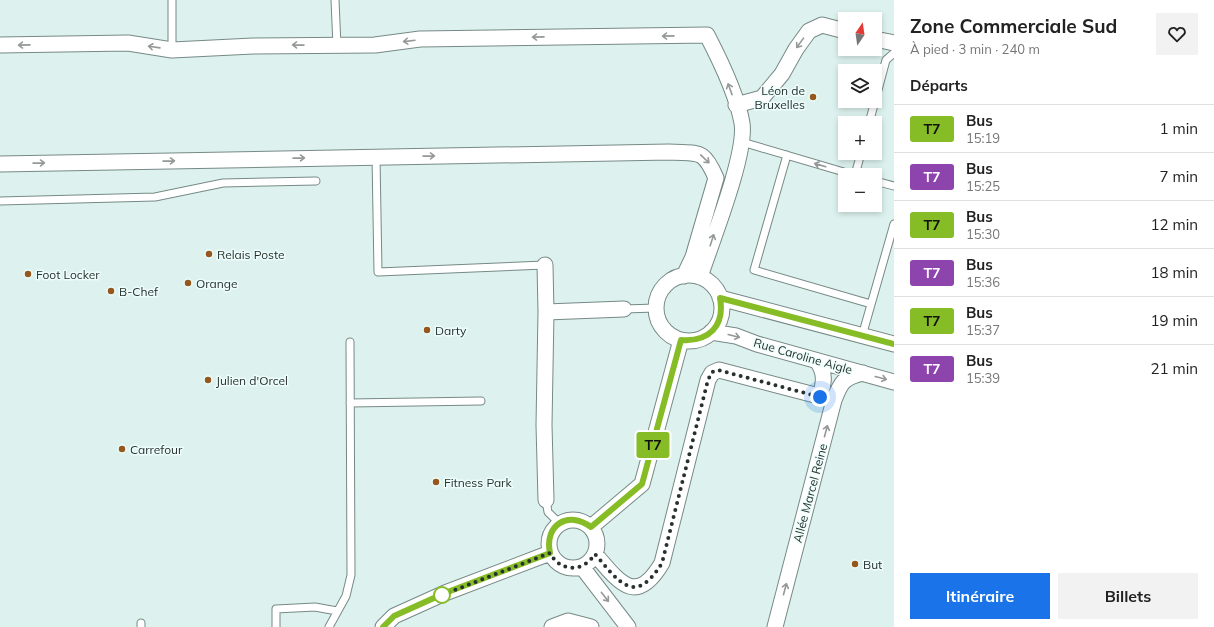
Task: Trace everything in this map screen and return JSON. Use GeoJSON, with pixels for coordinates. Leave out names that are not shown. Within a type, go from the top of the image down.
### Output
{"type":"FeatureCollection","features":[{"type":"Feature","properties":{"kind":"street"},"geometry":{"type":"LineString","coordinates":[[736,105],[762,98],[782,74],[809,30],[822,25],[838,29]]}},
{"type":"Feature","properties":{"kind":"street"},"geometry":{"type":"LineString","coordinates":[[0,45],[128,43],[172,50],[287,45],[375,45],[420,39],[708,35],[718,56],[742,123],[742,142],[731,184],[700,277]]}},
{"type":"Feature","properties":{"kind":"street"},"geometry":{"type":"LineString","coordinates":[[882,40],[894,43]]}},
{"type":"Feature","properties":{"kind":"street"},"geometry":{"type":"LineString","coordinates":[[0,164],[668,152],[698,154],[706,157],[716,178],[693,257],[684,276]]}},
{"type":"Feature","properties":{"kind":"street"},"geometry":{"type":"LineString","coordinates":[[545,266],[546,312],[544,425],[546,500]]}},
{"type":"Feature","properties":{"kind":"street"},"geometry":{"type":"LineString","coordinates":[[684,276],[700,277],[709,282],[716,289],[720,298],[721,316],[711,332],[702,338],[692,341],[681,340],[671,336],[663,328],[658,319],[656,308],[658,297],[663,288],[671,281],[684,276]]}},
{"type":"Feature","properties":{"kind":"street"},"geometry":{"type":"LineString","coordinates":[[720,298],[894,344]]}},
{"type":"Feature","properties":{"kind":"street"},"geometry":{"type":"LineString","coordinates":[[546,312],[624,309]]}},
{"type":"Feature","properties":{"kind":"street","name":"Rue Caroline Aigle"},"geometry":{"type":"LineString","coordinates":[[711,332],[736,336],[757,344],[894,382]]}},
{"type":"Feature","properties":{"kind":"street"},"geometry":{"type":"LineString","coordinates":[[591,527],[642,484],[681,340]]}},
{"type":"Feature","properties":{"kind":"street"},"geometry":{"type":"LineString","coordinates":[[595,554],[617,580],[629,587],[642,585],[654,576],[662,563],[708,380],[712,372],[718,370],[827,398],[825,378],[817,361]]}},
{"type":"Feature","properties":{"kind":"street","name":"Allée Marcel Reine"},"geometry":{"type":"LineString","coordinates":[[775,627],[827,398],[849,376],[863,373]]}},
{"type":"Feature","properties":{"kind":"street"},"geometry":{"type":"LineString","coordinates":[[567,520],[584,522],[591,527],[597,540],[595,554],[592,559],[582,567],[574,568],[559,565],[550,553],[548,545],[549,536],[553,529],[560,523],[567,520]]}},
{"type":"Feature","properties":{"kind":"street"},"geometry":{"type":"LineString","coordinates":[[383,627],[394,616],[445,593],[550,553]]}},
{"type":"Feature","properties":{"kind":"street"},"geometry":{"type":"LineString","coordinates":[[582,567],[628,627]]}},
{"type":"Feature","properties":{"kind":"street"},"geometry":{"type":"LineString","coordinates":[[552,627],[568,621],[591,627]]}},
{"type":"Feature","properties":{"kind":"lane"},"geometry":{"type":"LineString","coordinates":[[172,0],[172,50]]}},
{"type":"Feature","properties":{"kind":"lane"},"geometry":{"type":"LineString","coordinates":[[335,0],[337,46]]}},
{"type":"Feature","properties":{"kind":"lane"},"geometry":{"type":"LineString","coordinates":[[882,75],[886,60],[894,53]]}},
{"type":"Feature","properties":{"kind":"lane"},"geometry":{"type":"LineString","coordinates":[[742,142],[838,170]]}},
{"type":"Feature","properties":{"kind":"lane"},"geometry":{"type":"LineString","coordinates":[[787,155],[754,270],[871,304]]}},
{"type":"Feature","properties":{"kind":"lane"},"geometry":{"type":"LineString","coordinates":[[376,157],[378,272],[545,266]]}},
{"type":"Feature","properties":{"kind":"lane"},"geometry":{"type":"LineString","coordinates":[[0,201],[155,197],[223,183],[316,181]]}},
{"type":"Feature","properties":{"kind":"lane"},"geometry":{"type":"LineString","coordinates":[[882,183],[894,186]]}},
{"type":"Feature","properties":{"kind":"lane"},"geometry":{"type":"LineString","coordinates":[[862,336],[894,224]]}},
{"type":"Feature","properties":{"kind":"lane"},"geometry":{"type":"LineString","coordinates":[[624,309],[656,308]]}},
{"type":"Feature","properties":{"kind":"lane"},"geometry":{"type":"LineString","coordinates":[[329,627],[346,596],[351,575],[350,342]]}},
{"type":"Feature","properties":{"kind":"lane"},"geometry":{"type":"LineString","coordinates":[[350,403],[481,401]]}},
{"type":"Feature","properties":{"kind":"lane"},"geometry":{"type":"LineString","coordinates":[[546,500],[548,512],[560,523]]}},
{"type":"Feature","properties":{"kind":"lane"},"geometry":{"type":"LineString","coordinates":[[276,627],[276,609],[315,607],[337,611]]}},
{"type":"Feature","properties":{"kind":"bus line","name":"T7"},"geometry":{"type":"LineString","coordinates":[[383,627],[394,616],[445,593],[550,553],[548,545],[549,536],[553,529],[560,523],[567,520],[576,520],[584,522],[591,527],[642,484],[681,340],[692,341],[702,338],[711,332],[717,325],[721,316],[722,307],[720,298],[894,344]]}},
{"type":"Feature","properties":{"kind":"place","name":"Léon de Bruxelles"},"geometry":{"type":"Point","coordinates":[813,97]}},
{"type":"Feature","properties":{"kind":"place","name":"Relais Poste"},"geometry":{"type":"Point","coordinates":[209,254]}},
{"type":"Feature","properties":{"kind":"place","name":"Foot Locker"},"geometry":{"type":"Point","coordinates":[28,274]}},
{"type":"Feature","properties":{"kind":"place","name":"Orange"},"geometry":{"type":"Point","coordinates":[188,283]}},
{"type":"Feature","properties":{"kind":"place","name":"B-Chef"},"geometry":{"type":"Point","coordinates":[111,291]}},
{"type":"Feature","properties":{"kind":"place","name":"Darty"},"geometry":{"type":"Point","coordinates":[427,330]}},
{"type":"Feature","properties":{"kind":"place","name":"Julien d'Orcel"},"geometry":{"type":"Point","coordinates":[208,380]}},
{"type":"Feature","properties":{"kind":"place","name":"Carrefour"},"geometry":{"type":"Point","coordinates":[122,449]}},
{"type":"Feature","properties":{"kind":"place","name":"Fitness Park"},"geometry":{"type":"Point","coordinates":[436,482]}},
{"type":"Feature","properties":{"kind":"place","name":"But"},"geometry":{"type":"Point","coordinates":[855,564]}},
{"type":"Feature","properties":{"kind":"route"},"geometry":{"type":"LineString","coordinates":[[442,595],[550,553],[553,560],[559,565],[567,568],[582,567],[592,559],[595,554],[617,580],[629,587],[642,585],[654,576],[662,563],[708,380],[712,372],[718,370],[820,397]]}}]}
